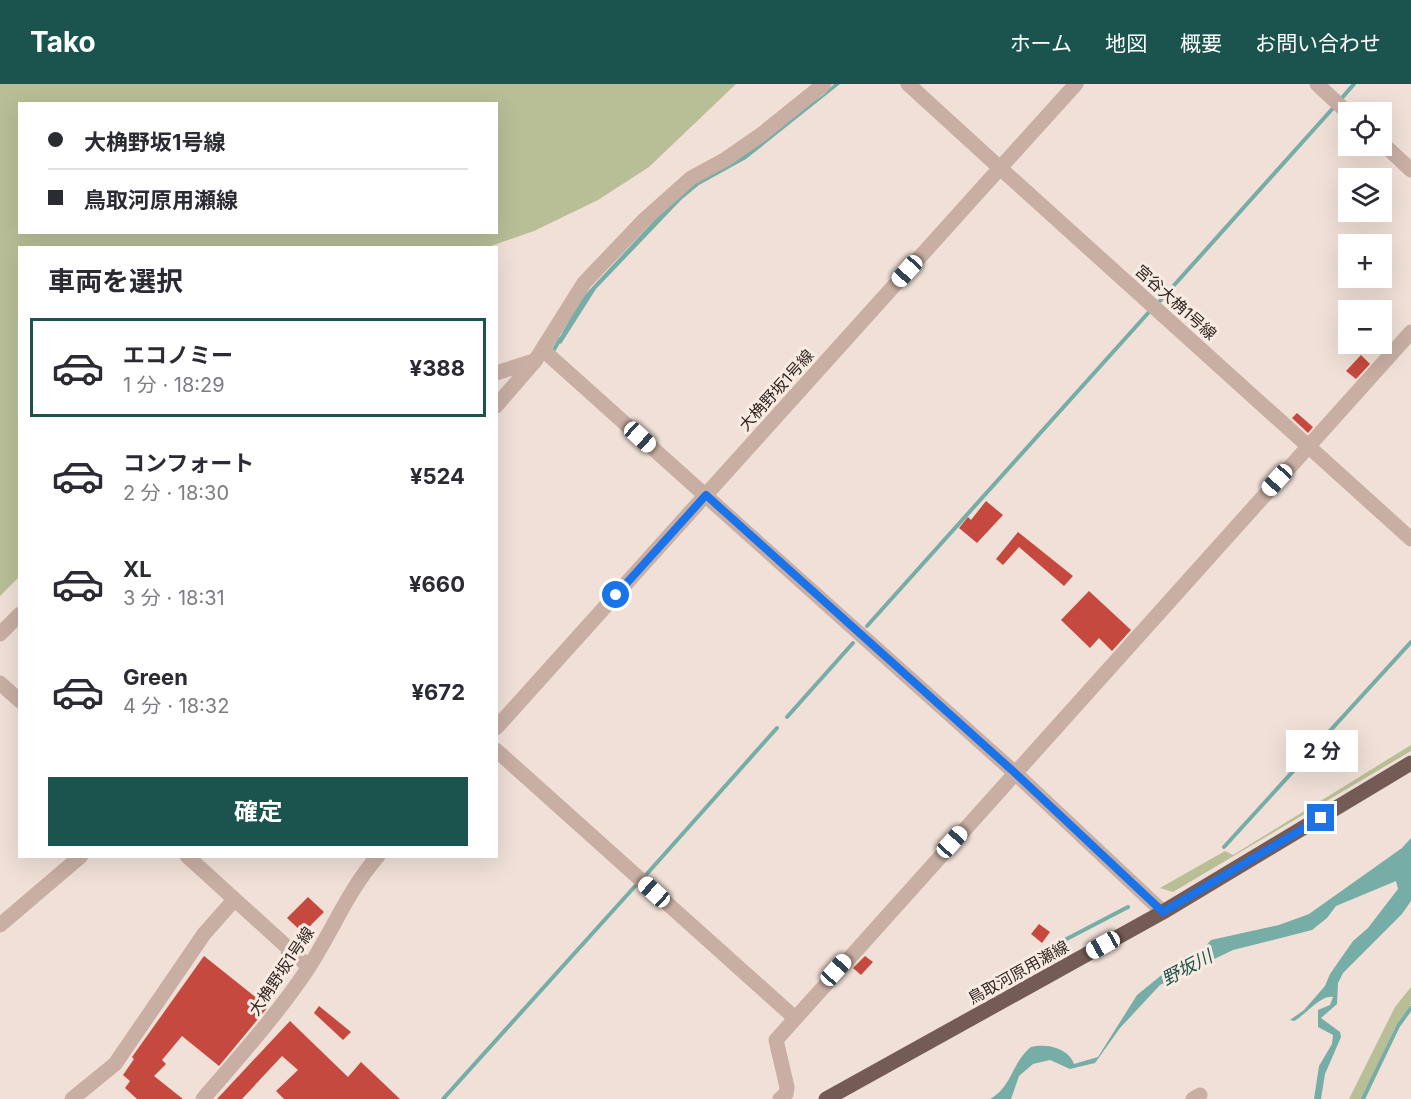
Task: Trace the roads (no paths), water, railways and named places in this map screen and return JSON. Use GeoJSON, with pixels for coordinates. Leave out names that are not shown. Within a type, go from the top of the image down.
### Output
{"type":"FeatureCollection","features":[{"type":"Feature","properties":{"kind":"main road","name":"鳥取河原用瀬線"},"geometry":{"type":"LineString","coordinates":[[826,1099],[1163,912],[1411,763]]}},
{"type":"Feature","properties":{"kind":"street"},"geometry":{"type":"LineString","coordinates":[[498,404],[539,355],[584,283],[672,193],[691,178],[726,159],[762,134],[824,84]]}},
{"type":"Feature","properties":{"kind":"street"},"geometry":{"type":"LineString","coordinates":[[908,84],[1000,168],[1076,84]]}},
{"type":"Feature","properties":{"kind":"street"},"geometry":{"type":"LineString","coordinates":[[1317,84],[1338,104]]}},
{"type":"Feature","properties":{"kind":"street"},"geometry":{"type":"LineString","coordinates":[[1392,152],[1411,170]]}},
{"type":"Feature","properties":{"kind":"street","name":"宮谷大桷1号線"},"geometry":{"type":"LineString","coordinates":[[1000,168],[1411,539]]}},
{"type":"Feature","properties":{"kind":"street","name":"大桷野坂1号線"},"geometry":{"type":"LineString","coordinates":[[498,726],[1000,168]]}},
{"type":"Feature","properties":{"kind":"street"},"geometry":{"type":"LineString","coordinates":[[780,1099],[786,1094],[788,1088],[776,1040],[1411,332]]}},
{"type":"Feature","properties":{"kind":"street"},"geometry":{"type":"LineString","coordinates":[[498,372],[539,355]]}},
{"type":"Feature","properties":{"kind":"street"},"geometry":{"type":"LineString","coordinates":[[539,355],[706,495],[1014,772],[1163,912]]}},
{"type":"Feature","properties":{"kind":"street"},"geometry":{"type":"LineString","coordinates":[[0,634],[18,616]]}},
{"type":"Feature","properties":{"kind":"street"},"geometry":{"type":"LineString","coordinates":[[0,683],[18,699]]}},
{"type":"Feature","properties":{"kind":"street"},"geometry":{"type":"LineString","coordinates":[[498,752],[795,1018]]}},
{"type":"Feature","properties":{"kind":"street"},"geometry":{"type":"LineString","coordinates":[[0,925],[79,858]]}},
{"type":"Feature","properties":{"kind":"street"},"geometry":{"type":"LineString","coordinates":[[189,858],[309,967]]}},
{"type":"Feature","properties":{"kind":"street","name":"大桷野坂1号線"},"geometry":{"type":"LineString","coordinates":[[203,1099],[279,1011],[309,967],[362,874],[376,858]]}},
{"type":"Feature","properties":{"kind":"street"},"geometry":{"type":"LineString","coordinates":[[72,1099],[115,1064],[204,934],[234,900]]}},
{"type":"Feature","properties":{"kind":"water"},"geometry":{"type":"Polygon","coordinates":[[[834,84],[840,84],[746,159],[699,185],[681,200],[596,289],[561,344],[557,342],[581,299],[676,197],[823,95],[834,84]]]}},
{"type":"Feature","properties":{"kind":"water","name":"野坂川"},"geometry":{"type":"Polygon","coordinates":[[[1411,838],[1411,901],[1402,914],[1343,973],[1338,983],[1337,1004],[1321,1018],[1340,1032],[1341,1037],[1325,1074],[1321,1099],[1314,1099],[1319,1066],[1332,1044],[1333,1035],[1318,1027],[1318,1010],[1330,1005],[1333,997],[1323,999],[1299,1018],[1294,1021],[1290,1020],[1304,1010],[1325,986],[1330,974],[1353,941],[1368,928],[1398,889],[1396,881],[1336,906],[1327,918],[1312,930],[1233,950],[1160,985],[1120,1028],[1095,1063],[1070,1069],[1050,1060],[1033,1064],[1019,1076],[1011,1099],[990,1099],[1003,1088],[1031,1047],[1056,1048],[1067,1054],[1074,1064],[1098,1057],[1137,995],[1185,956],[1202,950],[1211,940],[1279,925],[1309,914],[1402,848],[1411,838]]]}},
{"type":"Feature","properties":{"kind":"waterway"},"geometry":{"type":"LineString","coordinates":[[1341,99],[1354,84]]}},
{"type":"Feature","properties":{"kind":"waterway"},"geometry":{"type":"LineString","coordinates":[[1159,302],[1334,107]]}},
{"type":"Feature","properties":{"kind":"waterway"},"geometry":{"type":"LineString","coordinates":[[867,626],[1149,312]]}},
{"type":"Feature","properties":{"kind":"waterway"},"geometry":{"type":"LineString","coordinates":[[552,353],[560,339]]}},
{"type":"Feature","properties":{"kind":"waterway"},"geometry":{"type":"LineString","coordinates":[[1224,847],[1411,642]]}},
{"type":"Feature","properties":{"kind":"waterway"},"geometry":{"type":"LineString","coordinates":[[787,717],[853,643]]}},
{"type":"Feature","properties":{"kind":"waterway"},"geometry":{"type":"LineString","coordinates":[[645,876],[777,728]]}},
{"type":"Feature","properties":{"kind":"waterway"},"geometry":{"type":"LineString","coordinates":[[443,1099],[637,884]]}},
{"type":"Feature","properties":{"kind":"waterway"},"geometry":{"type":"LineString","coordinates":[[973,995],[1051,952],[1055,945],[1128,907]]}},
{"type":"Feature","properties":{"kind":"waterway"},"geometry":{"type":"LineString","coordinates":[[283,953],[291,962]]}},
{"type":"Feature","properties":{"kind":"waterway"},"geometry":{"type":"LineString","coordinates":[[1363,1099],[1398,1026],[1411,1008]]}}]}
